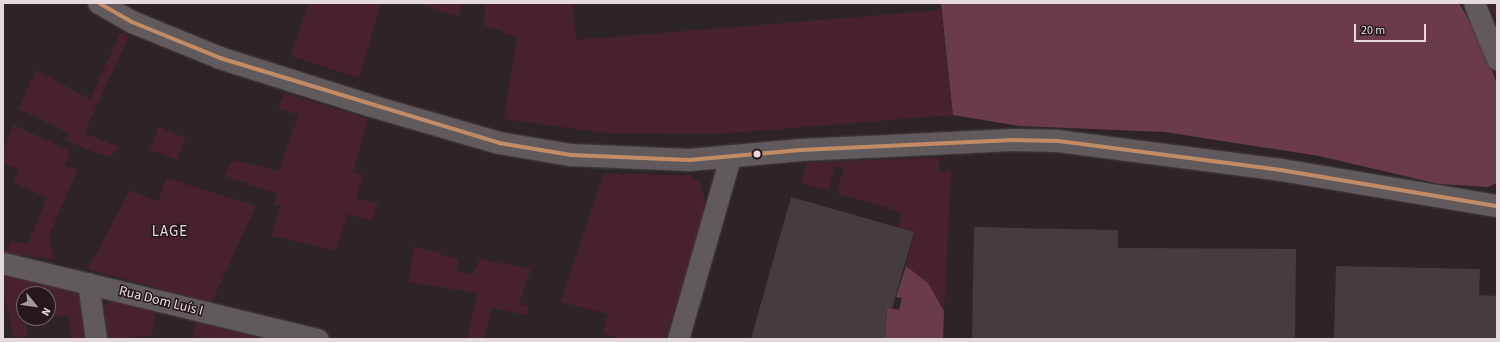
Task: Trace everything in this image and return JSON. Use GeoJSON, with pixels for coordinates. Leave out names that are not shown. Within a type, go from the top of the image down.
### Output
{"type":"FeatureCollection","features":[{"type":"Feature","properties":{"kind":"street"},"geometry":{"type":"LineString","coordinates":[[99,3],[132,22],[220,58],[499,143],[571,155],[660,160],[730,158],[808,149],[1012,140],[1058,141],[1281,170],[1494,203]]}},
{"type":"Feature","properties":{"kind":"street"},"geometry":{"type":"LineString","coordinates":[[1474,3],[1497,59]]}},
{"type":"Feature","properties":{"kind":"street"},"geometry":{"type":"LineString","coordinates":[[678,339],[730,158]]}},
{"type":"Feature","properties":{"kind":"street","name":"Rua Dom Luís I"},"geometry":{"type":"LineString","coordinates":[[3,263],[318,339]]}},
{"type":"Feature","properties":{"kind":"street"},"geometry":{"type":"LineString","coordinates":[[88,283],[96,339]]}},
{"type":"Feature","properties":{"kind":"shaded area"},"geometry":{"type":"Polygon","coordinates":[[[308,3],[381,3],[359,78],[291,56],[308,3]]]}},
{"type":"Feature","properties":{"kind":"shaded area"},"geometry":{"type":"Polygon","coordinates":[[[418,3],[462,3],[459,17],[418,3]]]}},
{"type":"Feature","properties":{"kind":"shaded area"},"geometry":{"type":"Polygon","coordinates":[[[485,3],[573,3],[576,40],[941,10],[953,115],[717,134],[606,133],[504,119],[517,37],[484,25],[485,3]]]}},
{"type":"Feature","properties":{"kind":"shaded area"},"geometry":{"type":"Polygon","coordinates":[[[941,3],[1459,3],[1478,35],[1497,84],[1497,183],[1488,187],[1439,184],[1319,156],[1165,132],[1019,126],[953,115],[941,3]]]}},
{"type":"Feature","properties":{"kind":"shaded area"},"geometry":{"type":"Polygon","coordinates":[[[1489,3],[1497,3],[1497,19],[1489,3]]]}},
{"type":"Feature","properties":{"kind":"shaded area"},"geometry":{"type":"Polygon","coordinates":[[[121,32],[129,36],[84,133],[118,147],[112,156],[94,152],[65,140],[69,133],[19,109],[35,70],[90,99],[121,32]]]}},
{"type":"Feature","properties":{"kind":"shaded area"},"geometry":{"type":"Polygon","coordinates":[[[285,93],[368,119],[353,172],[363,175],[356,198],[378,204],[372,221],[348,214],[335,250],[271,236],[281,206],[274,205],[277,194],[225,176],[232,160],[278,171],[299,115],[278,108],[285,93]]]}},
{"type":"Feature","properties":{"kind":"shaded area"},"geometry":{"type":"Polygon","coordinates":[[[14,125],[70,151],[64,166],[78,169],[49,235],[53,259],[3,253],[12,241],[28,244],[47,198],[13,182],[19,169],[3,164],[3,150],[14,125]]]}},
{"type":"Feature","properties":{"kind":"shaded area"},"geometry":{"type":"Polygon","coordinates":[[[159,127],[186,138],[177,160],[150,149],[159,127]]]}},
{"type":"Feature","properties":{"kind":"shaded area"},"geometry":{"type":"Polygon","coordinates":[[[939,158],[939,172],[951,171],[944,311],[928,283],[906,266],[914,232],[898,227],[901,212],[837,193],[844,167],[835,167],[828,190],[801,183],[807,162],[939,158]]]}},
{"type":"Feature","properties":{"kind":"shaded area"},"geometry":{"type":"Polygon","coordinates":[[[604,174],[690,175],[701,184],[706,206],[666,339],[622,339],[603,333],[608,314],[560,302],[604,174]]]}},
{"type":"Feature","properties":{"kind":"shaded area"},"geometry":{"type":"Polygon","coordinates":[[[166,178],[256,206],[211,303],[88,269],[130,190],[158,202],[166,178]]]}},
{"type":"Feature","properties":{"kind":"shaded area"},"geometry":{"type":"Polygon","coordinates":[[[414,246],[459,260],[456,271],[473,274],[480,259],[531,269],[519,304],[529,306],[527,315],[492,308],[484,339],[467,339],[478,293],[409,282],[414,246]]]}},
{"type":"Feature","properties":{"kind":"shaded area"},"geometry":{"type":"Polygon","coordinates":[[[906,266],[928,283],[944,311],[943,339],[885,339],[887,307],[899,310],[902,298],[896,297],[906,266]]]}},
{"type":"Feature","properties":{"kind":"shaded area"},"geometry":{"type":"Polygon","coordinates":[[[3,275],[16,276],[54,286],[16,286],[16,326],[27,326],[28,335],[14,339],[3,290],[3,275]]]}},
{"type":"Feature","properties":{"kind":"shaded area"},"geometry":{"type":"Polygon","coordinates":[[[56,287],[76,292],[80,301],[86,339],[71,339],[68,314],[56,316],[56,287]]]}},
{"type":"Feature","properties":{"kind":"shaded area"},"geometry":{"type":"Polygon","coordinates":[[[115,300],[155,311],[152,336],[105,339],[105,305],[115,300]]]}},
{"type":"Feature","properties":{"kind":"shaded area"},"geometry":{"type":"Polygon","coordinates":[[[196,321],[266,339],[199,339],[193,335],[196,321]]]}},
{"type":"Feature","properties":{"kind":"building"},"geometry":{"type":"Polygon","coordinates":[[[791,197],[914,232],[892,308],[887,307],[885,339],[751,339],[791,197]]]}},
{"type":"Feature","properties":{"kind":"building"},"geometry":{"type":"Polygon","coordinates":[[[974,227],[1118,230],[1118,248],[1296,249],[1295,339],[972,339],[974,227]]]}},
{"type":"Feature","properties":{"kind":"building"},"geometry":{"type":"Polygon","coordinates":[[[1336,266],[1480,269],[1479,295],[1497,296],[1497,339],[1334,339],[1336,266]]]}},
{"type":"Feature","properties":{"kind":"transit line"},"geometry":{"type":"LineString","coordinates":[[99,3],[132,22],[220,58],[499,143],[571,155],[689,160],[801,150],[1013,140],[1058,141],[1281,170],[1497,206]]}},
{"type":"Feature","properties":{"kind":"district","name":"LAGE"},"geometry":{"type":"Point","coordinates":[170,232]}}]}
